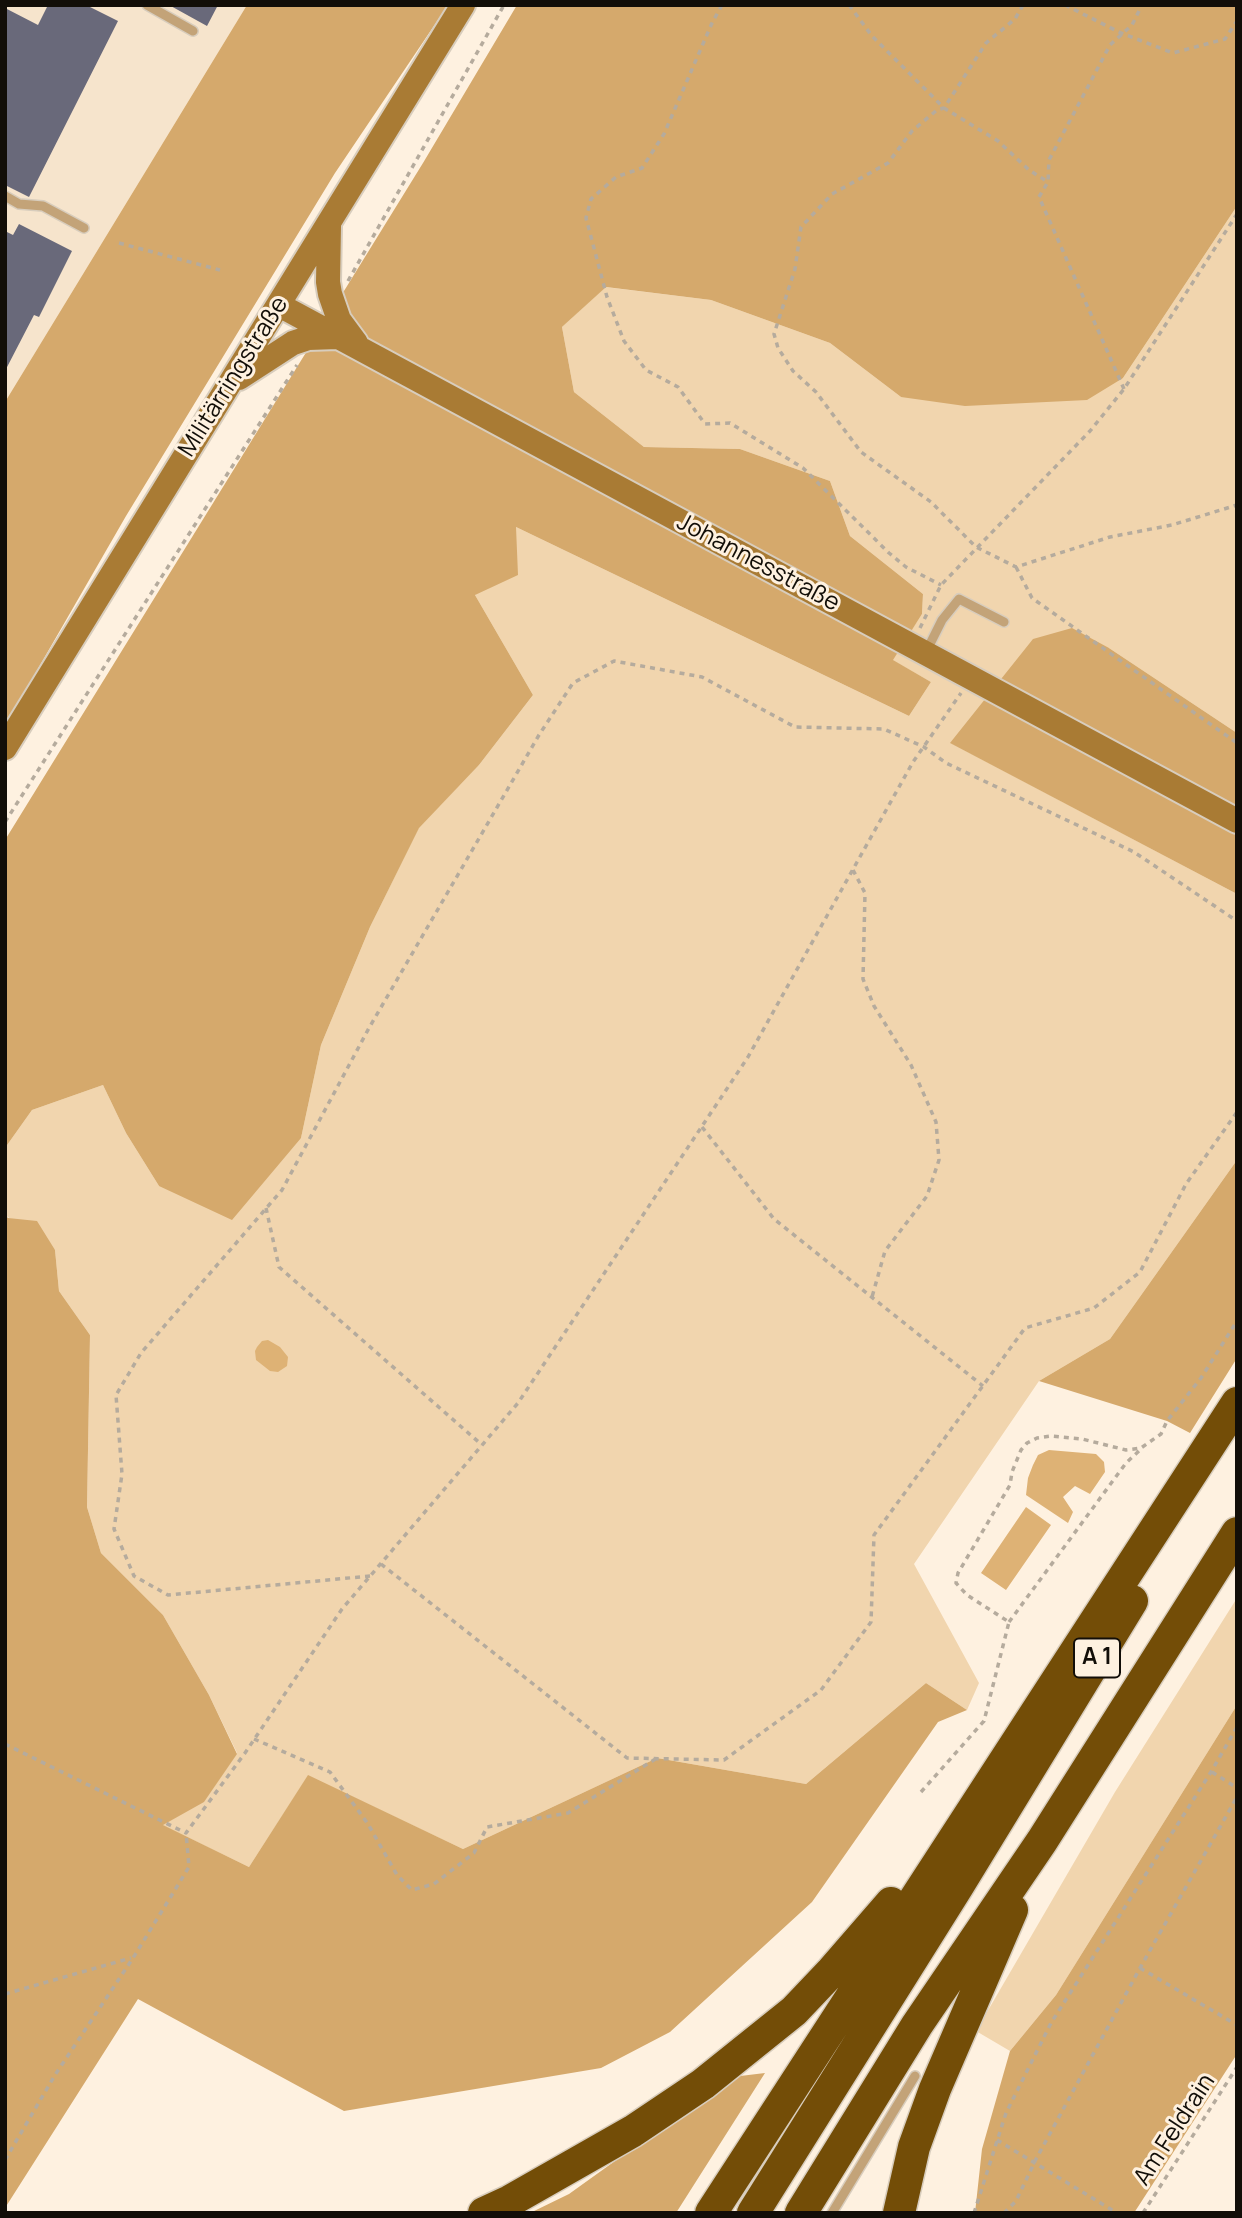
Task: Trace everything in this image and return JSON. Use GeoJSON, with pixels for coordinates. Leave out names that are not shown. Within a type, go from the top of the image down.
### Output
{"type":"FeatureCollection","features":[{"type":"Feature","properties":{"kind":"highway"},"geometry":{"type":"LineString","coordinates":[[711,2213],[1237,1403]]}},
{"type":"Feature","properties":{"kind":"highway","name":"A 1"},"geometry":{"type":"LineString","coordinates":[[753,2213],[958,1886],[1237,1430]]}},
{"type":"Feature","properties":{"kind":"highway","name":"A 1"},"geometry":{"type":"LineString","coordinates":[[801,2213],[917,2025],[1042,1841],[1237,1533]]}},
{"type":"Feature","properties":{"kind":"highway"},"geometry":{"type":"LineString","coordinates":[[484,2213],[633,2131],[703,2084],[794,2011],[877,1921],[965,1806],[993,1777]]}},
{"type":"Feature","properties":{"kind":"highway"},"geometry":{"type":"LineString","coordinates":[[899,2213],[914,2147],[935,2089],[1042,1841]]}},
{"type":"Feature","properties":{"kind":"main road","name":"Militärringstraße"},"geometry":{"type":"LineString","coordinates":[[5,748],[463,5]]}},
{"type":"Feature","properties":{"kind":"main road"},"geometry":{"type":"LineString","coordinates":[[329,223],[328,282],[331,294],[339,320],[361,349]]}},
{"type":"Feature","properties":{"kind":"main road","name":"Johannesstraße"},"geometry":{"type":"LineString","coordinates":[[279,305],[1237,821]]}},
{"type":"Feature","properties":{"kind":"main road"},"geometry":{"type":"LineString","coordinates":[[230,384],[293,343],[308,338],[339,337]]}},
{"type":"Feature","properties":{"kind":"lane"},"geometry":{"type":"LineString","coordinates":[[147,5],[193,31]]}},
{"type":"Feature","properties":{"kind":"lane"},"geometry":{"type":"LineString","coordinates":[[5,196],[19,204],[43,206],[84,228]]}},
{"type":"Feature","properties":{"kind":"lane"},"geometry":{"type":"LineString","coordinates":[[920,650],[959,599],[1004,622]]}},
{"type":"Feature","properties":{"kind":"lane"},"geometry":{"type":"LineString","coordinates":[[832,2213],[915,2076]]}},
{"type":"Feature","properties":{"kind":"path"},"geometry":{"type":"LineString","coordinates":[[331,294],[342,291],[504,5]]}},
{"type":"Feature","properties":{"kind":"path"},"geometry":{"type":"LineString","coordinates":[[722,5],[664,134],[642,168],[616,177],[591,199],[586,218],[607,297],[624,341],[646,370],[678,387],[705,424],[730,423],[803,468],[889,553],[906,567],[941,585]]}},
{"type":"Feature","properties":{"kind":"path"},"geometry":{"type":"LineString","coordinates":[[849,5],[872,36],[944,108],[998,141],[1029,170],[1048,182]]}},
{"type":"Feature","properties":{"kind":"path"},"geometry":{"type":"LineString","coordinates":[[1065,5],[1121,33],[1173,53],[1225,38],[1237,21]]}},
{"type":"Feature","properties":{"kind":"path"},"geometry":{"type":"LineString","coordinates":[[1124,389],[1039,197],[1048,182],[1049,160],[1110,45],[1132,25],[1142,5]]}},
{"type":"Feature","properties":{"kind":"path"},"geometry":{"type":"LineString","coordinates":[[1024,6],[1015,19],[986,43],[944,108],[937,110],[912,131],[888,163],[832,194],[801,228],[795,269],[775,334],[778,348],[785,360],[816,392],[860,452],[931,502],[976,547],[1016,567],[1032,598],[1237,743]]}},
{"type":"Feature","properties":{"kind":"path"},"geometry":{"type":"LineString","coordinates":[[920,650],[921,624],[941,585],[1090,431],[1124,389],[1237,214]]}},
{"type":"Feature","properties":{"kind":"path"},"geometry":{"type":"LineString","coordinates":[[119,243],[220,270]]}},
{"type":"Feature","properties":{"kind":"path"},"geometry":{"type":"LineString","coordinates":[[5,822],[299,361],[293,343]]}},
{"type":"Feature","properties":{"kind":"path"},"geometry":{"type":"LineString","coordinates":[[1016,567],[1110,537],[1172,526],[1237,505]]}},
{"type":"Feature","properties":{"kind":"path"},"geometry":{"type":"LineString","coordinates":[[370,1576],[168,1595],[134,1576],[114,1529],[122,1474],[116,1395],[141,1353],[282,1190],[369,1028],[539,735],[573,683],[614,661],[702,677],[795,726],[884,729],[924,747],[946,763],[1134,852],[1237,921]]}},
{"type":"Feature","properties":{"kind":"path"},"geometry":{"type":"LineString","coordinates":[[5,2160],[55,2075],[133,1958],[189,1867],[186,1833],[342,1609],[518,1402],[748,1057],[924,747],[971,678]]}},
{"type":"Feature","properties":{"kind":"path"},"geometry":{"type":"LineString","coordinates":[[853,870],[866,893],[863,979],[874,1006],[911,1065],[936,1122],[939,1160],[927,1196],[885,1251],[872,1297]]}},
{"type":"Feature","properties":{"kind":"path"},"geometry":{"type":"LineString","coordinates":[[381,1564],[627,1758],[724,1760],[821,1690],[871,1622],[874,1535],[1025,1328],[1094,1308],[1140,1272],[1186,1184],[1237,1112]]}},
{"type":"Feature","properties":{"kind":"path"},"geometry":{"type":"LineString","coordinates":[[702,1127],[774,1219],[983,1385]]}},
{"type":"Feature","properties":{"kind":"path"},"geometry":{"type":"LineString","coordinates":[[266,1208],[279,1267],[482,1445]]}},
{"type":"Feature","properties":{"kind":"path"},"geometry":{"type":"LineString","coordinates":[[921,1792],[984,1721],[1009,1622],[1126,1463],[1161,1434],[1167,1421],[1201,1378],[1237,1321]]}},
{"type":"Feature","properties":{"kind":"path"},"geometry":{"type":"LineString","coordinates":[[1009,1622],[967,1595],[956,1583],[958,1573],[1010,1485],[1021,1450],[1037,1438],[1051,1436],[1082,1439],[1126,1450],[1142,1448]]}},
{"type":"Feature","properties":{"kind":"path"},"geometry":{"type":"LineString","coordinates":[[974,2213],[1006,2113],[1051,2023],[1237,1727]]}},
{"type":"Feature","properties":{"kind":"path"},"geometry":{"type":"LineString","coordinates":[[254,1739],[330,1772],[368,1824],[397,1875],[412,1890],[434,1884],[474,1853],[487,1827],[568,1813],[657,1758]]}},
{"type":"Feature","properties":{"kind":"path"},"geometry":{"type":"LineString","coordinates":[[5,1744],[186,1833]]}},
{"type":"Feature","properties":{"kind":"path"},"geometry":{"type":"LineString","coordinates":[[1211,1772],[1237,1788]]}},
{"type":"Feature","properties":{"kind":"path"},"geometry":{"type":"LineString","coordinates":[[1004,2213],[1016,2201],[1140,1968],[1237,1797]]}},
{"type":"Feature","properties":{"kind":"path"},"geometry":{"type":"LineString","coordinates":[[5,1994],[133,1958]]}},
{"type":"Feature","properties":{"kind":"path"},"geometry":{"type":"LineString","coordinates":[[1140,1968],[1237,2025]]}},
{"type":"Feature","properties":{"kind":"path","name":"Am Feldrain"},"geometry":{"type":"LineString","coordinates":[[1143,2213],[1237,2067]]}},
{"type":"Feature","properties":{"kind":"path"},"geometry":{"type":"LineString","coordinates":[[997,2140],[1117,2213]]}},
{"type":"Feature","properties":{"kind":"shaded area"},"geometry":{"type":"Polygon","coordinates":[[[5,5],[247,5],[5,402],[5,5]]]}},
{"type":"Feature","properties":{"kind":"shaded area"},"geometry":{"type":"Polygon","coordinates":[[[247,5],[448,5],[335,173],[126,516],[5,726],[5,402],[247,5]]]}},
{"type":"Feature","properties":{"kind":"shaded area"},"geometry":{"type":"Polygon","coordinates":[[[517,5],[1237,5],[1237,206],[1123,378],[1087,400],[965,406],[901,397],[830,343],[711,300],[606,287],[562,327],[574,392],[644,447],[740,449],[830,481],[850,536],[923,594],[922,614],[893,660],[931,682],[909,716],[516,527],[518,575],[475,595],[533,695],[479,765],[419,828],[370,927],[321,1045],[301,1138],[232,1220],[159,1186],[126,1133],[103,1085],[32,1110],[5,1148],[5,840],[423,163],[517,5]]]}},
{"type":"Feature","properties":{"kind":"shaded area"},"geometry":{"type":"Polygon","coordinates":[[[1237,206],[1237,733],[1109,648],[951,743],[1237,894],[1237,1160],[1110,1339],[1039,1381],[914,1564],[979,1683],[967,1710],[926,1683],[806,1784],[657,1758],[463,1849],[308,1776],[249,1867],[162,1825],[204,1801],[237,1753],[209,1695],[163,1615],[101,1553],[87,1507],[90,1335],[59,1291],[55,1250],[5,1215],[5,1148],[32,1110],[103,1085],[126,1133],[159,1186],[301,1138],[321,1045],[370,927],[419,827],[479,765],[533,695],[475,595],[516,527],[909,716],[931,682],[892,660],[922,614],[923,594],[850,536],[830,481],[740,449],[644,447],[574,392],[562,327],[605,287],[711,300],[830,343],[901,397],[1123,378],[1237,206]]]}},
{"type":"Feature","properties":{"kind":"shaded area"},"geometry":{"type":"Polygon","coordinates":[[[1072,628],[1109,648],[1237,733],[1237,894],[950,743],[1033,639],[1072,628]]]}},
{"type":"Feature","properties":{"kind":"shaded area"},"geometry":{"type":"Polygon","coordinates":[[[1237,1160],[1237,1358],[1190,1433],[1167,1421],[1039,1381],[1110,1339],[1237,1160]]]}},
{"type":"Feature","properties":{"kind":"shaded area"},"geometry":{"type":"Polygon","coordinates":[[[5,1215],[8,1218],[37,1221],[55,1250],[59,1291],[90,1335],[87,1507],[101,1553],[163,1615],[209,1695],[237,1754],[204,1802],[163,1825],[249,1867],[308,1775],[463,1849],[657,1758],[806,1784],[926,1683],[967,1710],[938,1722],[812,1902],[670,2032],[601,2068],[344,2111],[138,1999],[5,2208],[5,1215]]]}},
{"type":"Feature","properties":{"kind":"shaded area"},"geometry":{"type":"Polygon","coordinates":[[[268,1340],[280,1347],[288,1357],[287,1366],[278,1372],[270,1371],[256,1360],[257,1347],[262,1341],[268,1340]]]}},
{"type":"Feature","properties":{"kind":"shaded area"},"geometry":{"type":"Polygon","coordinates":[[[1049,1450],[1096,1454],[1104,1462],[1105,1472],[1090,1494],[1075,1486],[1063,1497],[1073,1512],[1068,1523],[1026,1495],[1028,1478],[1038,1455],[1049,1450]]]}},
{"type":"Feature","properties":{"kind":"shaded area"},"geometry":{"type":"Polygon","coordinates":[[[1026,1507],[1051,1525],[1006,1590],[981,1573],[1026,1507]]]}},
{"type":"Feature","properties":{"kind":"shaded area"},"geometry":{"type":"Polygon","coordinates":[[[1237,1598],[1237,1705],[1056,1995],[1010,2051],[976,2031],[1115,1792],[1237,1598]]]}},
{"type":"Feature","properties":{"kind":"shaded area"},"geometry":{"type":"Polygon","coordinates":[[[1237,1705],[1237,2054],[1134,2213],[975,2213],[982,2149],[1010,2051],[1056,1995],[1237,1705]]]}},
{"type":"Feature","properties":{"kind":"shaded area"},"geometry":{"type":"Polygon","coordinates":[[[765,2073],[676,2213],[530,2213],[569,2194],[732,2077],[765,2073]]]}},
{"type":"Feature","properties":{"kind":"building"},"geometry":{"type":"Polygon","coordinates":[[[48,5],[86,5],[118,21],[29,197],[5,185],[5,8],[38,25],[48,5]]]}},
{"type":"Feature","properties":{"kind":"building"},"geometry":{"type":"Polygon","coordinates":[[[169,5],[218,5],[207,26],[169,5]]]}},
{"type":"Feature","properties":{"kind":"building"},"geometry":{"type":"Polygon","coordinates":[[[19,224],[72,251],[39,317],[34,315],[5,371],[5,231],[13,235],[19,224]]]}}]}
